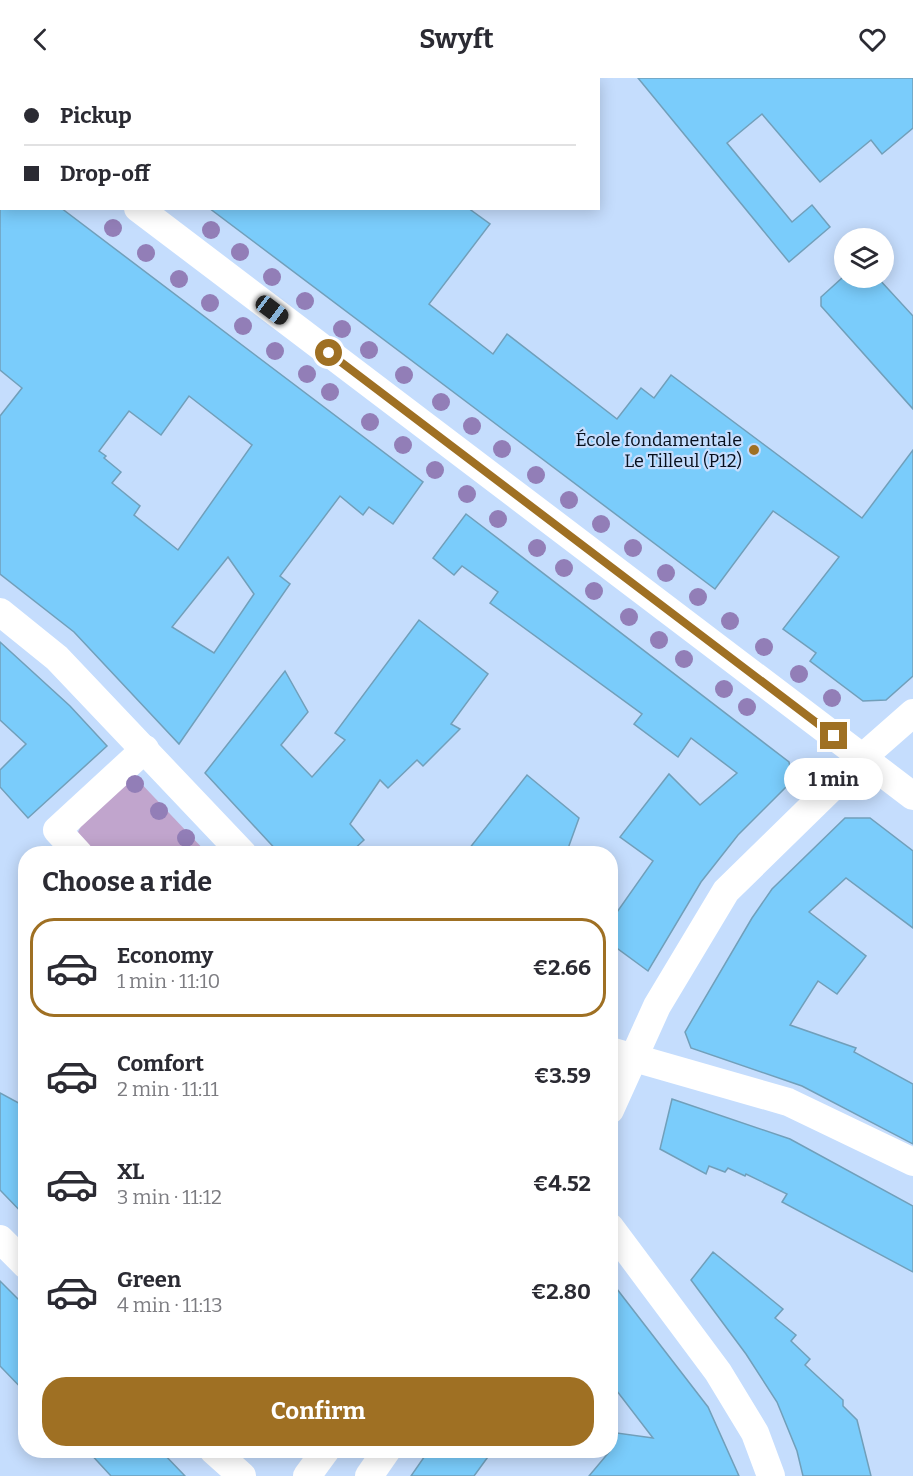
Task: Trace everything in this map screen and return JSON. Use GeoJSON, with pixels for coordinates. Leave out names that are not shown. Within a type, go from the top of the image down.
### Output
{"type":"FeatureCollection","features":[{"type":"Feature","properties":{"kind":"street"},"geometry":{"type":"LineString","coordinates":[[141,210],[913,796]]}},
{"type":"Feature","properties":{"kind":"street"},"geometry":{"type":"LineString","coordinates":[[0,612],[57,658],[236,846]]}},
{"type":"Feature","properties":{"kind":"street"},"geometry":{"type":"LineString","coordinates":[[618,1073],[622,1054],[657,1006],[726,891],[862,758],[913,713]]}},
{"type":"Feature","properties":{"kind":"street"},"geometry":{"type":"LineString","coordinates":[[72,846],[57,830],[145,749]]}},
{"type":"Feature","properties":{"kind":"street"},"geometry":{"type":"LineString","coordinates":[[622,1054],[788,1102],[913,1162]]}},
{"type":"Feature","properties":{"kind":"street"},"geometry":{"type":"LineString","coordinates":[[618,1238],[718,1372],[755,1433],[771,1476]]}},
{"type":"Feature","properties":{"kind":"street"},"geometry":{"type":"LineString","coordinates":[[0,1239],[18,1257]]}},
{"type":"Feature","properties":{"kind":"street"},"geometry":{"type":"LineString","coordinates":[[222,1458],[242,1476]]}},
{"type":"Feature","properties":{"kind":"street"},"geometry":{"type":"LineString","coordinates":[[307,1476],[320,1458]]}},
{"type":"Feature","properties":{"kind":"street"},"geometry":{"type":"LineString","coordinates":[[369,1476],[381,1458]]}},
{"type":"Feature","properties":{"kind":"shaded area"},"geometry":{"type":"Polygon","coordinates":[[[135,777],[200,846],[85,846],[78,832],[82,824],[135,777]]]}},
{"type":"Feature","properties":{"kind":"building"},"geometry":{"type":"Polygon","coordinates":[[[638,78],[913,78],[913,128],[882,154],[871,140],[820,182],[762,114],[727,143],[792,222],[812,205],[830,227],[789,262],[638,78]]]}},
{"type":"Feature","properties":{"kind":"building"},"geometry":{"type":"Polygon","coordinates":[[[0,210],[64,210],[423,482],[393,524],[369,507],[363,515],[340,496],[280,576],[290,584],[179,744],[74,632],[0,574],[0,416],[22,388],[0,370],[0,210]],[[189,396],[161,435],[129,411],[99,451],[121,472],[112,483],[140,506],[134,515],[178,550],[252,445],[189,396]],[[228,557],[172,627],[214,653],[254,594],[228,557]]]}},
{"type":"Feature","properties":{"kind":"building"},"geometry":{"type":"Polygon","coordinates":[[[212,210],[471,210],[490,224],[429,304],[493,354],[507,334],[617,419],[641,388],[654,398],[671,375],[862,518],[913,450],[913,676],[886,700],[863,701],[810,661],[816,653],[783,629],[839,557],[773,511],[715,589],[212,210]]]}},
{"type":"Feature","properties":{"kind":"building"},"geometry":{"type":"Polygon","coordinates":[[[834,285],[834,288],[887,288],[913,316],[913,409],[821,306],[821,297],[834,285]]]}},
{"type":"Feature","properties":{"kind":"building"},"geometry":{"type":"Polygon","coordinates":[[[466,514],[789,762],[792,777],[787,786],[738,835],[701,882],[648,971],[618,949],[618,911],[653,861],[620,837],[669,774],[700,805],[737,773],[691,738],[678,757],[634,724],[642,714],[490,603],[498,592],[462,566],[454,575],[433,558],[466,514]]]}},
{"type":"Feature","properties":{"kind":"building"},"geometry":{"type":"Polygon","coordinates":[[[419,620],[488,674],[451,724],[460,729],[423,766],[417,760],[388,788],[380,780],[350,824],[364,840],[358,846],[273,846],[205,773],[285,671],[308,712],[281,745],[312,777],[345,740],[335,733],[419,620]]]}},
{"type":"Feature","properties":{"kind":"building"},"geometry":{"type":"Polygon","coordinates":[[[0,642],[70,706],[107,746],[28,818],[0,787],[0,770],[26,744],[0,720],[0,642]]]}},
{"type":"Feature","properties":{"kind":"building"},"geometry":{"type":"Polygon","coordinates":[[[527,775],[579,818],[569,846],[471,846],[527,775]]]}},
{"type":"Feature","properties":{"kind":"building"},"geometry":{"type":"Polygon","coordinates":[[[845,818],[870,818],[913,851],[913,928],[846,878],[809,912],[866,956],[837,994],[818,981],[790,1025],[856,1048],[854,1052],[913,1084],[913,1144],[802,1086],[691,1048],[685,1032],[752,918],[772,889],[845,818]]]}},
{"type":"Feature","properties":{"kind":"building"},"geometry":{"type":"Polygon","coordinates":[[[0,1093],[18,1103],[18,1209],[0,1190],[0,1093]]]}},
{"type":"Feature","properties":{"kind":"building"},"geometry":{"type":"Polygon","coordinates":[[[672,1099],[790,1139],[913,1206],[913,1272],[782,1202],[787,1194],[746,1174],[745,1176],[728,1168],[725,1172],[709,1166],[706,1174],[660,1149],[672,1099]]]}},
{"type":"Feature","properties":{"kind":"building"},"geometry":{"type":"Polygon","coordinates":[[[713,1252],[783,1309],[775,1318],[796,1335],[791,1341],[810,1359],[805,1365],[843,1400],[843,1406],[857,1420],[871,1476],[803,1476],[797,1451],[777,1402],[746,1354],[691,1280],[713,1252]]]}},
{"type":"Feature","properties":{"kind":"building"},"geometry":{"type":"Polygon","coordinates":[[[0,1281],[18,1299],[18,1385],[0,1366],[0,1281]]]}},
{"type":"Feature","properties":{"kind":"building"},"geometry":{"type":"Polygon","coordinates":[[[618,1290],[708,1407],[739,1476],[589,1476],[604,1458],[618,1458],[618,1433],[653,1438],[618,1392],[618,1290]]]}},
{"type":"Feature","properties":{"kind":"building"},"geometry":{"type":"Polygon","coordinates":[[[94,1458],[168,1458],[185,1476],[111,1476],[94,1458]]]}},
{"type":"Feature","properties":{"kind":"building"},"geometry":{"type":"Polygon","coordinates":[[[423,1458],[487,1458],[474,1476],[411,1476],[423,1458]]]}},
{"type":"Feature","properties":{"kind":"place","name":"École fondamentale Le Tilleul (P12)"},"geometry":{"type":"Point","coordinates":[754,450]}},
{"type":"Feature","properties":{"kind":"route"},"geometry":{"type":"LineString","coordinates":[[329,353],[834,736]]}}]}
